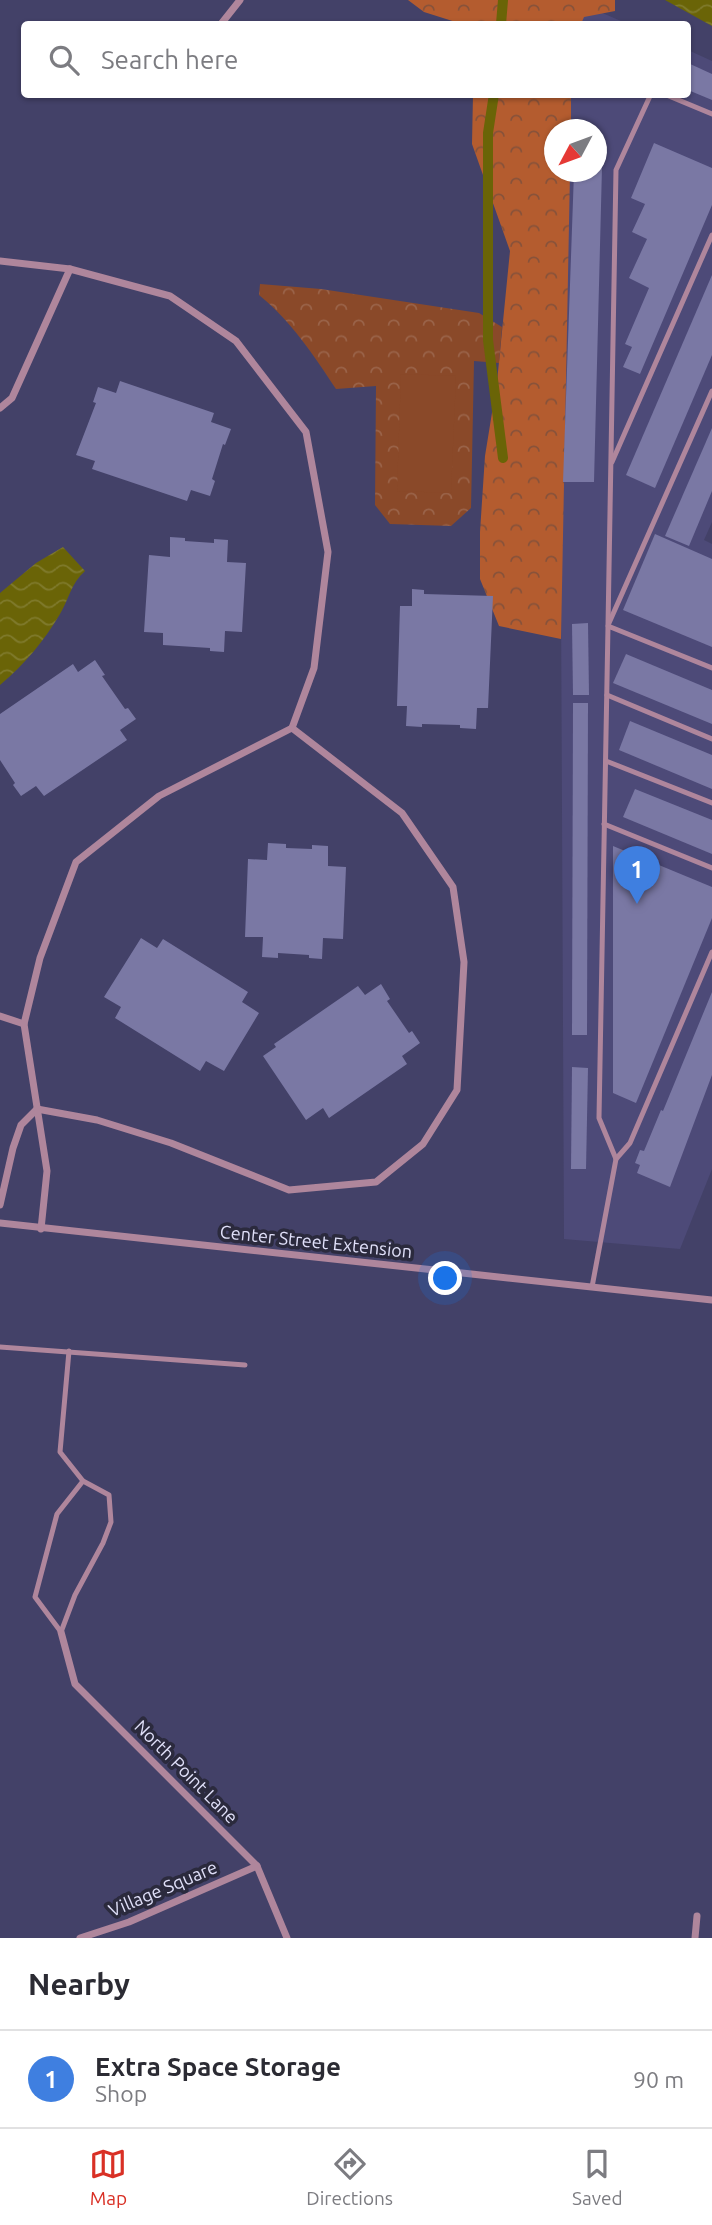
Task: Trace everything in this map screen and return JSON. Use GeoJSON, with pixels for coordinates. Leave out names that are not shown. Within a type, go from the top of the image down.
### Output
{"type":"FeatureCollection","features":[{"type":"Feature","properties":{"kind":"street"},"geometry":{"type":"LineString","coordinates":[[224,21],[240,0]]}},
{"type":"Feature","properties":{"kind":"street"},"geometry":{"type":"LineString","coordinates":[[0,261],[70,269],[170,296],[236,341],[306,432],[328,552],[314,668],[292,728],[159,796],[76,862],[40,958],[24,1024],[47,1171],[41,1229]]}},
{"type":"Feature","properties":{"kind":"street"},"geometry":{"type":"LineString","coordinates":[[0,408],[12,398],[70,269]]}},
{"type":"Feature","properties":{"kind":"street"},"geometry":{"type":"LineString","coordinates":[[37,1109],[97,1120],[159,1140],[289,1190],[376,1182],[424,1144],[457,1090],[464,962],[453,887],[402,813],[292,728]]}},
{"type":"Feature","properties":{"kind":"street"},"geometry":{"type":"LineString","coordinates":[[0,1016],[24,1024]]}},
{"type":"Feature","properties":{"kind":"street"},"geometry":{"type":"LineString","coordinates":[[0,1205],[21,1125],[37,1109]]}},
{"type":"Feature","properties":{"kind":"street","name":"Center Street Extension"},"geometry":{"type":"LineString","coordinates":[[0,1223],[712,1300]]}},
{"type":"Feature","properties":{"kind":"street","name":"North Point Lane"},"geometry":{"type":"LineString","coordinates":[[61,1632],[75,1684],[257,1866],[287,1938]]}},
{"type":"Feature","properties":{"kind":"street","name":"Village Square"},"geometry":{"type":"LineString","coordinates":[[80,1938],[129,1922],[257,1866]]}},
{"type":"Feature","properties":{"kind":"street"},"geometry":{"type":"LineString","coordinates":[[695,1938],[697,1916]]}},
{"type":"Feature","properties":{"kind":"lane"},"geometry":{"type":"LineString","coordinates":[[616,1158],[599,1118],[616,170],[649,98]]}},
{"type":"Feature","properties":{"kind":"lane"},"geometry":{"type":"LineString","coordinates":[[674,98],[712,114]]}},
{"type":"Feature","properties":{"kind":"lane"},"geometry":{"type":"LineString","coordinates":[[611,464],[712,235]]}},
{"type":"Feature","properties":{"kind":"lane"},"geometry":{"type":"LineString","coordinates":[[608,626],[712,391]]}},
{"type":"Feature","properties":{"kind":"lane"},"geometry":{"type":"LineString","coordinates":[[608,626],[712,668]]}},
{"type":"Feature","properties":{"kind":"lane"},"geometry":{"type":"LineString","coordinates":[[607,695],[712,739]]}},
{"type":"Feature","properties":{"kind":"lane"},"geometry":{"type":"LineString","coordinates":[[606,761],[712,803]]}},
{"type":"Feature","properties":{"kind":"lane"},"geometry":{"type":"LineString","coordinates":[[604,824],[712,868]]}},
{"type":"Feature","properties":{"kind":"lane"},"geometry":{"type":"LineString","coordinates":[[592,1287],[616,1158],[630,1143],[712,952]]}},
{"type":"Feature","properties":{"kind":"lane"},"geometry":{"type":"LineString","coordinates":[[0,1347],[245,1366]]}},
{"type":"Feature","properties":{"kind":"lane"},"geometry":{"type":"LineString","coordinates":[[61,1632],[75,1595],[103,1543],[111,1522],[109,1495],[83,1481],[60,1452],[69,1351]]}},
{"type":"Feature","properties":{"kind":"lane"},"geometry":{"type":"LineString","coordinates":[[61,1632],[36,1597],[58,1514],[83,1481]]}},
{"type":"Feature","properties":{"kind":"shaded area"},"geometry":{"type":"Polygon","coordinates":[[[572,0],[621,21],[560,21],[572,0]]]}},
{"type":"Feature","properties":{"kind":"shaded area"},"geometry":{"type":"Polygon","coordinates":[[[691,51],[712,61],[712,522],[704,540],[712,544],[712,1169],[680,1249],[564,1239],[559,182],[607,182],[607,119],[559,119],[559,98],[691,98],[691,51]]]}},
{"type":"Feature","properties":{"kind":"green space"},"geometry":{"type":"Polygon","coordinates":[[[408,0],[615,0],[615,11],[584,17],[582,21],[452,21],[424,12],[408,0]]]}},
{"type":"Feature","properties":{"kind":"green space"},"geometry":{"type":"Polygon","coordinates":[[[473,98],[571,98],[571,119],[544,119],[544,182],[570,182],[561,639],[499,626],[480,579],[485,456],[497,382],[510,251],[472,144],[473,98]]]}},
{"type":"Feature","properties":{"kind":"green space"},"geometry":{"type":"Polygon","coordinates":[[[260,284],[321,289],[479,313],[502,327],[499,363],[474,361],[471,508],[451,526],[390,524],[375,505],[376,386],[336,389],[291,327],[259,295],[260,284]]]}},
{"type":"Feature","properties":{"kind":"green space"},"geometry":{"type":"Polygon","coordinates":[[[401,374],[456,376],[451,493],[397,491],[401,374]]]}},
{"type":"Feature","properties":{"kind":"water"},"geometry":{"type":"Polygon","coordinates":[[[665,0],[712,0],[712,26],[665,0]]]}},
{"type":"Feature","properties":{"kind":"water"},"geometry":{"type":"Polygon","coordinates":[[[63,547],[85,571],[76,581],[60,614],[40,643],[0,685],[0,593],[36,563],[63,547]]]}},
{"type":"Feature","properties":{"kind":"building"},"geometry":{"type":"Polygon","coordinates":[[[691,64],[712,74],[712,100],[691,91],[691,64]]]}},
{"type":"Feature","properties":{"kind":"building"},"geometry":{"type":"Polygon","coordinates":[[[654,143],[712,168],[712,205],[640,374],[623,367],[632,347],[625,344],[649,288],[629,278],[647,239],[632,232],[645,204],[631,198],[654,143]]]}},
{"type":"Feature","properties":{"kind":"building"},"geometry":{"type":"Polygon","coordinates":[[[574,182],[602,182],[594,482],[563,482],[574,182]]]}},
{"type":"Feature","properties":{"kind":"building"},"geometry":{"type":"Polygon","coordinates":[[[712,275],[712,355],[655,488],[626,475],[712,275]]]}},
{"type":"Feature","properties":{"kind":"building"},"geometry":{"type":"Polygon","coordinates":[[[120,381],[214,413],[211,422],[231,429],[225,445],[223,444],[212,479],[215,481],[210,496],[191,490],[187,501],[92,469],[95,461],[76,455],[96,403],[93,402],[98,387],[116,393],[120,381]]]}},
{"type":"Feature","properties":{"kind":"building"},"geometry":{"type":"Polygon","coordinates":[[[712,428],[712,491],[689,546],[665,536],[712,428]]]}},
{"type":"Feature","properties":{"kind":"building"},"geometry":{"type":"Polygon","coordinates":[[[655,534],[712,559],[712,647],[623,610],[655,534]]]}},
{"type":"Feature","properties":{"kind":"building"},"geometry":{"type":"Polygon","coordinates":[[[170,537],[214,543],[214,539],[228,540],[227,562],[246,563],[242,632],[225,631],[224,652],[210,651],[210,648],[163,645],[163,633],[144,632],[149,555],[170,557],[170,537]]]}},
{"type":"Feature","properties":{"kind":"building"},"geometry":{"type":"Polygon","coordinates":[[[412,589],[424,590],[424,594],[493,596],[488,708],[477,708],[476,729],[460,728],[460,725],[406,726],[407,706],[397,706],[400,606],[412,606],[412,589]]]}},
{"type":"Feature","properties":{"kind":"building"},"geometry":{"type":"Polygon","coordinates":[[[588,623],[589,695],[573,695],[572,624],[588,623]]]}},
{"type":"Feature","properties":{"kind":"building"},"geometry":{"type":"Polygon","coordinates":[[[626,654],[712,690],[712,724],[613,683],[626,654]]]}},
{"type":"Feature","properties":{"kind":"building"},"geometry":{"type":"Polygon","coordinates":[[[95,660],[105,675],[102,676],[125,709],[128,708],[136,719],[120,730],[127,740],[44,796],[36,786],[21,796],[0,760],[0,714],[73,664],[78,672],[95,660]]]}},
{"type":"Feature","properties":{"kind":"building"},"geometry":{"type":"Polygon","coordinates":[[[573,703],[588,703],[587,1035],[572,1035],[573,703]]]}},
{"type":"Feature","properties":{"kind":"building"},"geometry":{"type":"Polygon","coordinates":[[[630,721],[712,755],[712,789],[619,750],[630,721]]]}},
{"type":"Feature","properties":{"kind":"building"},"geometry":{"type":"Polygon","coordinates":[[[635,789],[712,820],[712,854],[623,817],[635,789]]]}},
{"type":"Feature","properties":{"kind":"building"},"geometry":{"type":"Polygon","coordinates":[[[268,843],[286,844],[286,848],[312,849],[312,845],[328,846],[328,866],[346,867],[343,939],[323,938],[322,959],[309,958],[309,955],[278,953],[278,958],[262,957],[263,937],[245,937],[248,859],[267,860],[268,843]]]}},
{"type":"Feature","properties":{"kind":"building"},"geometry":{"type":"Polygon","coordinates":[[[613,846],[712,887],[712,918],[636,1103],[613,1093],[613,846]]]}},
{"type":"Feature","properties":{"kind":"building"},"geometry":{"type":"Polygon","coordinates":[[[141,938],[157,948],[163,939],[248,992],[242,1002],[259,1013],[224,1071],[206,1061],[200,1071],[115,1018],[121,1007],[104,997],[141,938]]]}},
{"type":"Feature","properties":{"kind":"building"},"geometry":{"type":"Polygon","coordinates":[[[381,984],[390,999],[387,1001],[409,1033],[412,1031],[420,1043],[402,1056],[407,1064],[329,1118],[323,1108],[306,1120],[263,1056],[276,1047],[274,1044],[358,986],[365,995],[381,984]]]}},
{"type":"Feature","properties":{"kind":"building"},"geometry":{"type":"Polygon","coordinates":[[[712,992],[712,1075],[670,1187],[637,1173],[640,1165],[635,1163],[640,1150],[644,1151],[661,1110],[663,1111],[712,992]]]}},
{"type":"Feature","properties":{"kind":"building"},"geometry":{"type":"Polygon","coordinates":[[[572,1067],[588,1068],[586,1169],[571,1169],[572,1067]]]}},
{"type":"Feature","properties":{"kind":"waterway"},"geometry":{"type":"LineString","coordinates":[[501,21],[503,0]]}},
{"type":"Feature","properties":{"kind":"waterway"},"geometry":{"type":"LineString","coordinates":[[493,98],[488,133],[488,340],[503,458]]}},
{"type":"Feature","properties":{"kind":"place","name":"Extra Space Storage"},"geometry":{"type":"Point","coordinates":[637,904]}}]}
